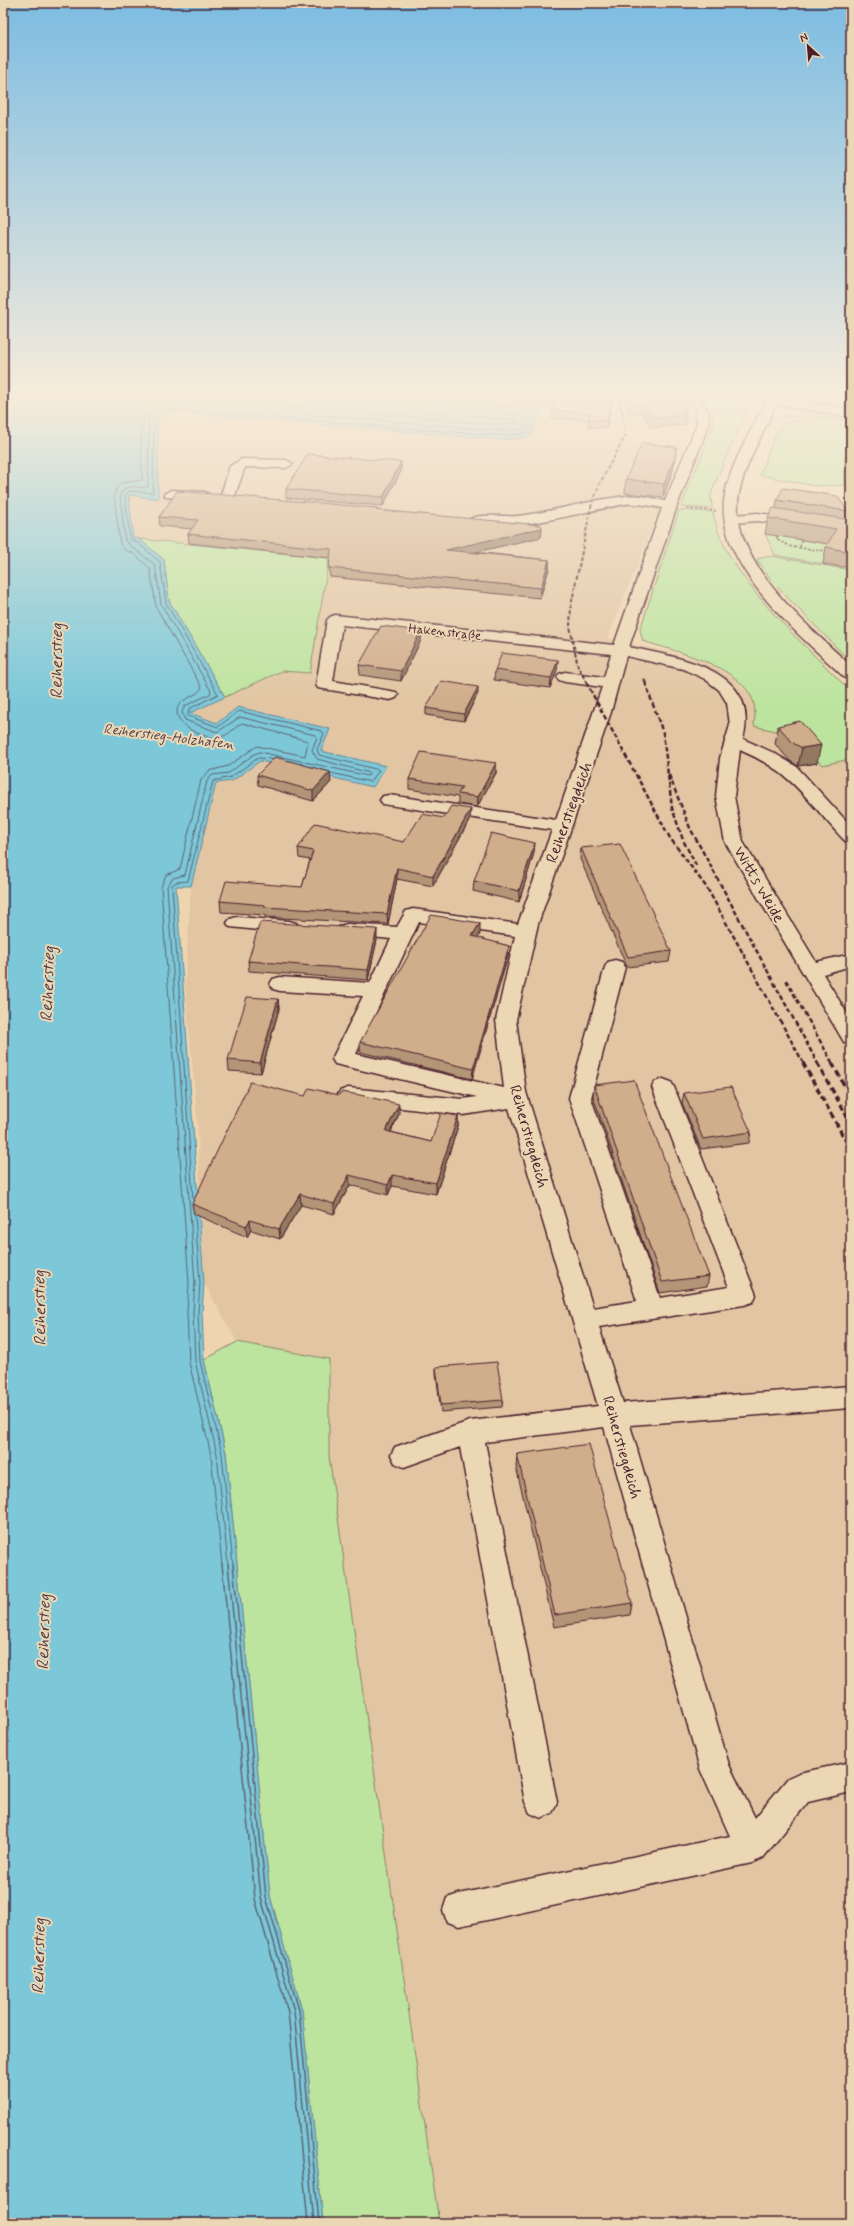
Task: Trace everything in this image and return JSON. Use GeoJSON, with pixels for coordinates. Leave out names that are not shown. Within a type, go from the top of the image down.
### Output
{"type":"FeatureCollection","features":[{"type":"Feature","properties":{"kind":"street"},"geometry":{"type":"LineString","coordinates":[[227,498],[241,499]]}},
{"type":"Feature","properties":{"kind":"street","name":"Reiherstiegdeich"},"geometry":{"type":"LineString","coordinates":[[673,498],[620,650],[603,712],[526,932],[506,1020],[518,1100],[614,1415],[715,1769],[752,1847]]}},
{"type":"Feature","properties":{"kind":"street"},"geometry":{"type":"LineString","coordinates":[[732,498],[733,519],[738,543],[757,577],[776,599],[851,675]]}},
{"type":"Feature","properties":{"kind":"street"},"geometry":{"type":"LineString","coordinates":[[463,518],[503,522],[540,518],[626,500],[642,500],[670,506]]}},
{"type":"Feature","properties":{"kind":"street"},"geometry":{"type":"LineString","coordinates":[[733,519],[758,517],[851,531]]}},
{"type":"Feature","properties":{"kind":"street","name":"Hakenstraße"},"geometry":{"type":"LineString","coordinates":[[390,694],[324,685],[335,620],[620,650]]}},
{"type":"Feature","properties":{"kind":"street","name":"Witts Weide"},"geometry":{"type":"LineString","coordinates":[[620,650],[688,665],[711,676],[725,687],[735,703],[738,725],[729,758],[724,796],[734,842],[851,1037]]}},
{"type":"Feature","properties":{"kind":"street"},"geometry":{"type":"LineString","coordinates":[[564,677],[611,683]]}},
{"type":"Feature","properties":{"kind":"street"},"geometry":{"type":"LineString","coordinates":[[734,742],[758,751],[781,764],[797,776],[851,837]]}},
{"type":"Feature","properties":{"kind":"street"},"geometry":{"type":"LineString","coordinates":[[389,800],[563,826]]}},
{"type":"Feature","properties":{"kind":"street"},"geometry":{"type":"LineString","coordinates":[[518,1100],[343,1059],[413,915],[526,932]]}},
{"type":"Feature","properties":{"kind":"street"},"geometry":{"type":"LineString","coordinates":[[237,923],[309,928]]}},
{"type":"Feature","properties":{"kind":"street"},"geometry":{"type":"LineString","coordinates":[[332,929],[404,934]]}},
{"type":"Feature","properties":{"kind":"street"},"geometry":{"type":"LineString","coordinates":[[811,970],[851,960]]}},
{"type":"Feature","properties":{"kind":"street"},"geometry":{"type":"LineString","coordinates":[[615,967],[580,1098],[652,1309]]}},
{"type":"Feature","properties":{"kind":"street"},"geometry":{"type":"LineString","coordinates":[[280,984],[376,990]]}},
{"type":"Feature","properties":{"kind":"street"},"geometry":{"type":"LineString","coordinates":[[585,1319],[744,1294],[663,1087]]}},
{"type":"Feature","properties":{"kind":"street"},"geometry":{"type":"LineString","coordinates":[[348,1096],[463,1107],[518,1100]]}},
{"type":"Feature","properties":{"kind":"street"},"geometry":{"type":"LineString","coordinates":[[404,1455],[470,1432],[614,1415],[851,1397]]}},
{"type":"Feature","properties":{"kind":"street"},"geometry":{"type":"LineString","coordinates":[[470,1432],[541,1802]]}},
{"type":"Feature","properties":{"kind":"street"},"geometry":{"type":"LineString","coordinates":[[459,1910],[752,1847],[799,1789],[851,1777]]}},
{"type":"Feature","properties":{"kind":"path"},"geometry":{"type":"LineString","coordinates":[[697,510],[712,510]]}},
{"type":"Feature","properties":{"kind":"path"},"geometry":{"type":"LineString","coordinates":[[777,536],[777,540],[782,544],[831,551]]}},
{"type":"Feature","properties":{"kind":"path"},"geometry":{"type":"LineString","coordinates":[[800,547],[802,540]]}},
{"type":"Feature","properties":{"kind":"path"},"geometry":{"type":"LineString","coordinates":[[825,550],[827,544]]}},
{"type":"Feature","properties":{"kind":"shaded area"},"geometry":{"type":"Polygon","coordinates":[[[129,498],[664,498],[608,638],[703,661],[734,678],[751,697],[755,714],[792,735],[822,765],[851,759],[851,2223],[439,2223],[329,1456],[329,1359],[237,1342],[204,1283],[197,1118],[185,986],[191,886],[216,783],[232,781],[260,761],[373,787],[321,751],[330,729],[238,707],[217,723],[190,713],[282,671],[310,673],[329,559],[133,538],[129,498]]]}},
{"type":"Feature","properties":{"kind":"green space"},"geometry":{"type":"Polygon","coordinates":[[[685,498],[711,498],[712,509],[681,507],[685,498]]]}},
{"type":"Feature","properties":{"kind":"green space"},"geometry":{"type":"Polygon","coordinates":[[[679,510],[713,512],[720,536],[733,561],[750,585],[790,632],[851,692],[851,759],[822,765],[792,735],[754,726],[755,711],[753,700],[742,685],[731,675],[702,660],[643,641],[640,630],[679,510]]]}},
{"type":"Feature","properties":{"kind":"green space"},"geometry":{"type":"Polygon","coordinates":[[[765,534],[842,546],[851,559],[851,569],[824,561],[823,564],[775,555],[765,534]]]}},
{"type":"Feature","properties":{"kind":"green space"},"geometry":{"type":"Polygon","coordinates":[[[139,539],[329,558],[310,673],[282,671],[225,697],[169,601],[164,560],[139,539]]]}},
{"type":"Feature","properties":{"kind":"green space"},"geometry":{"type":"Polygon","coordinates":[[[771,556],[851,570],[851,662],[773,583],[757,559],[771,556]]]}},
{"type":"Feature","properties":{"kind":"green space"},"geometry":{"type":"Polygon","coordinates":[[[237,1342],[329,1359],[329,1456],[439,2223],[323,2223],[302,2010],[270,1896],[226,1453],[204,1360],[237,1342]]]}},
{"type":"Feature","properties":{"kind":"water"},"geometry":{"type":"Polygon","coordinates":[[[3,498],[129,498],[133,538],[139,539],[164,560],[169,601],[225,697],[190,713],[217,723],[238,707],[330,729],[321,751],[386,766],[373,787],[260,761],[232,781],[216,783],[191,886],[176,886],[204,1283],[202,1312],[204,1360],[226,1453],[270,1896],[302,2010],[323,2223],[3,2223],[3,498]]]}},
{"type":"Feature","properties":{"kind":"building"},"geometry":{"type":"Polygon","coordinates":[[[172,498],[258,498],[377,508],[376,510],[541,525],[542,528],[446,550],[549,560],[541,588],[329,568],[331,549],[188,534],[198,520],[159,517],[172,498]]]}},
{"type":"Feature","properties":{"kind":"building"},"geometry":{"type":"Polygon","coordinates":[[[778,498],[838,498],[848,511],[777,500],[778,498]]]}},
{"type":"Feature","properties":{"kind":"building"},"geometry":{"type":"Polygon","coordinates":[[[773,508],[851,520],[851,550],[845,551],[826,547],[836,529],[768,518],[773,508]]]}},
{"type":"Feature","properties":{"kind":"building"},"geometry":{"type":"Polygon","coordinates":[[[381,626],[421,631],[401,671],[359,665],[381,626]]]}},
{"type":"Feature","properties":{"kind":"building"},"geometry":{"type":"Polygon","coordinates":[[[502,653],[558,660],[551,678],[495,670],[502,653]]]}},
{"type":"Feature","properties":{"kind":"building"},"geometry":{"type":"Polygon","coordinates":[[[441,681],[478,687],[464,714],[426,708],[441,681]]]}},
{"type":"Feature","properties":{"kind":"building"},"geometry":{"type":"Polygon","coordinates":[[[800,721],[821,745],[802,748],[793,743],[778,726],[800,721]]]}},
{"type":"Feature","properties":{"kind":"building"},"geometry":{"type":"Polygon","coordinates":[[[421,752],[496,763],[478,797],[458,794],[462,787],[409,779],[421,752]]]}},
{"type":"Feature","properties":{"kind":"building"},"geometry":{"type":"Polygon","coordinates":[[[275,757],[330,772],[313,791],[257,775],[275,757]]]}},
{"type":"Feature","properties":{"kind":"building"},"geometry":{"type":"Polygon","coordinates":[[[451,806],[471,809],[433,876],[397,868],[387,914],[264,907],[265,905],[220,901],[226,881],[302,887],[313,851],[298,848],[315,823],[404,842],[422,814],[444,818],[451,806]]]}},
{"type":"Feature","properties":{"kind":"building"},"geometry":{"type":"Polygon","coordinates":[[[491,833],[535,843],[519,891],[474,881],[491,833]]]}},
{"type":"Feature","properties":{"kind":"building"},"geometry":{"type":"Polygon","coordinates":[[[620,844],[671,951],[628,957],[581,848],[620,844]]]}},
{"type":"Feature","properties":{"kind":"building"},"geometry":{"type":"Polygon","coordinates":[[[431,915],[480,923],[472,936],[509,946],[473,1069],[360,1042],[431,915]]]}},
{"type":"Feature","properties":{"kind":"building"},"geometry":{"type":"Polygon","coordinates":[[[260,922],[377,929],[368,970],[248,961],[260,922]]]}},
{"type":"Feature","properties":{"kind":"building"},"geometry":{"type":"Polygon","coordinates":[[[247,997],[278,999],[260,1063],[228,1060],[247,997]]]}},
{"type":"Feature","properties":{"kind":"building"},"geometry":{"type":"Polygon","coordinates":[[[634,1080],[709,1276],[662,1282],[594,1085],[634,1080]]]}},
{"type":"Feature","properties":{"kind":"building"},"geometry":{"type":"Polygon","coordinates":[[[250,1082],[305,1096],[309,1088],[339,1095],[341,1092],[360,1095],[399,1104],[386,1131],[431,1142],[441,1113],[458,1116],[436,1183],[392,1175],[388,1185],[349,1175],[334,1204],[300,1194],[279,1229],[250,1220],[246,1226],[192,1204],[250,1082]]]}},
{"type":"Feature","properties":{"kind":"building"},"geometry":{"type":"Polygon","coordinates":[[[731,1087],[751,1132],[703,1139],[684,1093],[731,1087]]]}},
{"type":"Feature","properties":{"kind":"building"},"geometry":{"type":"Polygon","coordinates":[[[497,1362],[503,1400],[441,1405],[436,1367],[497,1362]]]}},
{"type":"Feature","properties":{"kind":"building"},"geometry":{"type":"Polygon","coordinates":[[[589,1444],[632,1603],[555,1615],[517,1454],[589,1444]]]}},
{"type":"Feature","properties":{"kind":"railway"},"geometry":{"type":"LineString","coordinates":[[587,683],[578,667],[570,626],[571,606],[591,507],[594,498]]}},
{"type":"Feature","properties":{"kind":"railway"},"geometry":{"type":"LineString","coordinates":[[644,679],[646,683]]}},
{"type":"Feature","properties":{"kind":"railway"},"geometry":{"type":"LineString","coordinates":[[586,682],[670,838],[707,888],[804,1064]]}},
{"type":"Feature","properties":{"kind":"railway"},"geometry":{"type":"LineString","coordinates":[[645,682],[663,733],[672,808],[683,840],[697,867]]}},
{"type":"Feature","properties":{"kind":"railway"},"geometry":{"type":"LineString","coordinates":[[669,775],[690,828],[818,1064]]}},
{"type":"Feature","properties":{"kind":"railway"},"geometry":{"type":"LineString","coordinates":[[786,980],[833,1064]]}},
{"type":"Feature","properties":{"kind":"railway"},"geometry":{"type":"LineString","coordinates":[[803,1063],[851,1150]]}},
{"type":"Feature","properties":{"kind":"railway"},"geometry":{"type":"LineString","coordinates":[[817,1063],[851,1123]]}},
{"type":"Feature","properties":{"kind":"railway"},"geometry":{"type":"LineString","coordinates":[[832,1063],[851,1097]]}},
{"type":"Feature","properties":{"kind":"water label","name":"Reiherstieg"},"geometry":{"type":"Point","coordinates":[56,661]}},
{"type":"Feature","properties":{"kind":"water label","name":"Reiherstieg-Holzhafen"},"geometry":{"type":"Point","coordinates":[169,736]}},
{"type":"Feature","properties":{"kind":"water label","name":"Reiherstieg"},"geometry":{"type":"Point","coordinates":[47,984]}},
{"type":"Feature","properties":{"kind":"water label","name":"Reiherstieg"},"geometry":{"type":"Point","coordinates":[39,1308]}},
{"type":"Feature","properties":{"kind":"water label","name":"Reiherstieg"},"geometry":{"type":"Point","coordinates":[43,1632]}},
{"type":"Feature","properties":{"kind":"water label","name":"Reiherstieg"},"geometry":{"type":"Point","coordinates":[38,1956]}}]}
